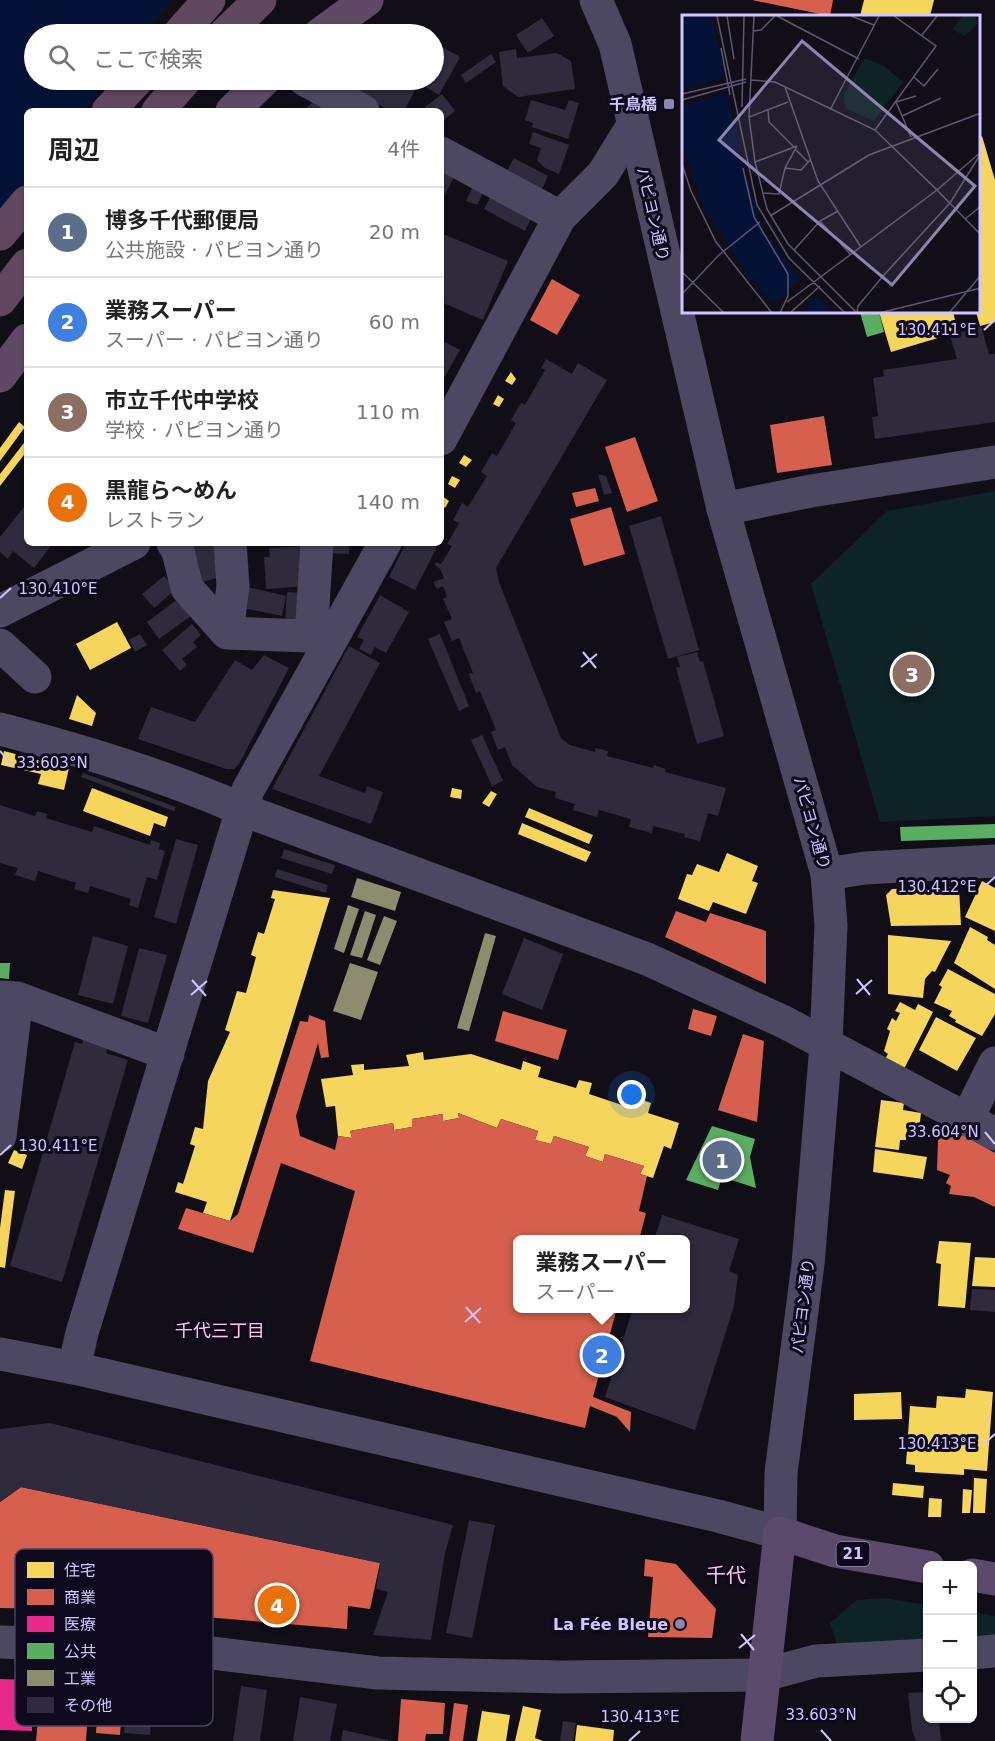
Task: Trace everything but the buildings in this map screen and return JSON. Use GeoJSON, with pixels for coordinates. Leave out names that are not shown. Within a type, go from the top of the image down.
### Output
{"type":"FeatureCollection","features":[{"type":"Feature","properties":{"kind":"highway"},"geometry":{"type":"LineString","coordinates":[[172,24],[192,0]]}},
{"type":"Feature","properties":{"kind":"highway"},"geometry":{"type":"LineString","coordinates":[[188,24],[209,0]]}},
{"type":"Feature","properties":{"kind":"highway"},"geometry":{"type":"LineString","coordinates":[[213,24],[236,0]]}},
{"type":"Feature","properties":{"kind":"highway"},"geometry":{"type":"LineString","coordinates":[[235,24],[260,0]]}},
{"type":"Feature","properties":{"kind":"highway"},"geometry":{"type":"LineString","coordinates":[[248,24],[276,0]]}},
{"type":"Feature","properties":{"kind":"highway"},"geometry":{"type":"LineString","coordinates":[[334,24],[368,0]]}},
{"type":"Feature","properties":{"kind":"highway"},"geometry":{"type":"LineString","coordinates":[[105,108],[120,90]]}},
{"type":"Feature","properties":{"kind":"highway"},"geometry":{"type":"LineString","coordinates":[[111,108],[128,90]]}},
{"type":"Feature","properties":{"kind":"highway"},"geometry":{"type":"LineString","coordinates":[[235,108],[254,90]]}},
{"type":"Feature","properties":{"kind":"highway"},"geometry":{"type":"LineString","coordinates":[[142,108],[170,93]]}},
{"type":"Feature","properties":{"kind":"highway"},"geometry":{"type":"LineString","coordinates":[[0,234],[24,206]]}},
{"type":"Feature","properties":{"kind":"highway"},"geometry":{"type":"LineString","coordinates":[[0,270],[24,242]]}},
{"type":"Feature","properties":{"kind":"highway"},"geometry":{"type":"LineString","coordinates":[[0,279],[24,251]]}},
{"type":"Feature","properties":{"kind":"highway"},"geometry":{"type":"LineString","coordinates":[[0,300],[24,269]]}},
{"type":"Feature","properties":{"kind":"highway"},"geometry":{"type":"LineString","coordinates":[[0,376],[24,344]]}},
{"type":"Feature","properties":{"kind":"main road","name":"21"},"geometry":{"type":"LineString","coordinates":[[780,1533],[835,1551],[923,1566]]}},
{"type":"Feature","properties":{"kind":"main road","name":"パピヨン通り"},"geometry":{"type":"LineString","coordinates":[[757,1741],[780,1533]]}},
{"type":"Feature","properties":{"kind":"main road"},"geometry":{"type":"LineString","coordinates":[[977,1576],[995,1579]]}},
{"type":"Feature","properties":{"kind":"street","name":"パピヨン通り"},"geometry":{"type":"LineString","coordinates":[[596,0],[615,44],[632,127],[723,509],[827,874],[831,925],[826,1045],[808,1264],[781,1473],[780,1533]]}},
{"type":"Feature","properties":{"kind":"street"},"geometry":{"type":"LineString","coordinates":[[324,90],[357,108]]}},
{"type":"Feature","properties":{"kind":"street"},"geometry":{"type":"LineString","coordinates":[[444,433],[561,217],[603,174],[632,127]]}},
{"type":"Feature","properties":{"kind":"street"},"geometry":{"type":"LineString","coordinates":[[444,155],[561,217]]}},
{"type":"Feature","properties":{"kind":"street"},"geometry":{"type":"LineString","coordinates":[[723,509],[811,491],[995,462]]}},
{"type":"Feature","properties":{"kind":"street"},"geometry":{"type":"LineString","coordinates":[[0,611],[129,546]]}},
{"type":"Feature","properties":{"kind":"street"},"geometry":{"type":"LineString","coordinates":[[175,546],[187,588],[227,633],[322,637]]}},
{"type":"Feature","properties":{"kind":"street"},"geometry":{"type":"LineString","coordinates":[[227,633],[233,586],[230,546]]}},
{"type":"Feature","properties":{"kind":"street"},"geometry":{"type":"LineString","coordinates":[[317,546],[322,637]]}},
{"type":"Feature","properties":{"kind":"street"},"geometry":{"type":"LineString","coordinates":[[74,1368],[82,1333],[248,790],[322,637],[383,546]]}},
{"type":"Feature","properties":{"kind":"street"},"geometry":{"type":"LineString","coordinates":[[0,645],[35,678]]}},
{"type":"Feature","properties":{"kind":"street"},"geometry":{"type":"LineString","coordinates":[[0,729],[101,756],[188,786],[241,809],[647,959],[784,1022],[981,1126],[995,1063]]}},
{"type":"Feature","properties":{"kind":"street"},"geometry":{"type":"LineString","coordinates":[[827,874],[865,868],[995,861]]}},
{"type":"Feature","properties":{"kind":"street"},"geometry":{"type":"LineString","coordinates":[[0,1136],[9,997],[168,1054]]}},
{"type":"Feature","properties":{"kind":"street"},"geometry":{"type":"LineString","coordinates":[[0,1354],[74,1368],[718,1516],[780,1533]]}},
{"type":"Feature","properties":{"kind":"street"},"geometry":{"type":"LineString","coordinates":[[0,1642],[15,1643]]}},
{"type":"Feature","properties":{"kind":"street"},"geometry":{"type":"LineString","coordinates":[[977,1653],[995,1651]]}},
{"type":"Feature","properties":{"kind":"street"},"geometry":{"type":"LineString","coordinates":[[213,1653],[378,1673],[560,1677],[764,1675],[816,1661],[923,1655]]}},
{"type":"Feature","properties":{"kind":"green space"},"geometry":{"type":"Polygon","coordinates":[[[995,491],[995,816],[880,822],[811,584],[887,511],[995,491]]]}},
{"type":"Feature","properties":{"kind":"green space"},"geometry":{"type":"Polygon","coordinates":[[[883,1598],[923,1604],[923,1641],[838,1647],[830,1623],[857,1600],[883,1598]]]}},
{"type":"Feature","properties":{"kind":"green space"},"geometry":{"type":"Polygon","coordinates":[[[977,1613],[995,1616],[995,1637],[977,1639],[977,1613]]]}},
{"type":"Feature","properties":{"kind":"water"},"geometry":{"type":"Polygon","coordinates":[[[0,0],[172,0],[152,24],[24,24],[24,90],[100,90],[85,108],[24,108],[24,186],[0,216],[0,0]]]}},
{"type":"Feature","properties":{"kind":"place","name":"千鳥橋"},"geometry":{"type":"Point","coordinates":[669,104]}},
{"type":"Feature","properties":{"kind":"place","name":"市立千代中学校"},"geometry":{"type":"Point","coordinates":[912,674]}},
{"type":"Feature","properties":{"kind":"place","name":"博多千代郵便局"},"geometry":{"type":"Point","coordinates":[722,1160]}},
{"type":"Feature","properties":{"kind":"place","name":"業務スーパー"},"geometry":{"type":"Point","coordinates":[602,1355]}},
{"type":"Feature","properties":{"kind":"place","name":"黒龍ら〜めん"},"geometry":{"type":"Point","coordinates":[277,1605]}},
{"type":"Feature","properties":{"kind":"place","name":"La Fée Bleue"},"geometry":{"type":"Point","coordinates":[680,1624]}},
{"type":"Feature","properties":{"kind":"district","name":"千代三丁目"},"geometry":{"type":"Point","coordinates":[220,1330]}},
{"type":"Feature","properties":{"kind":"district","name":"千代"},"geometry":{"type":"Point","coordinates":[726,1575]}}]}
